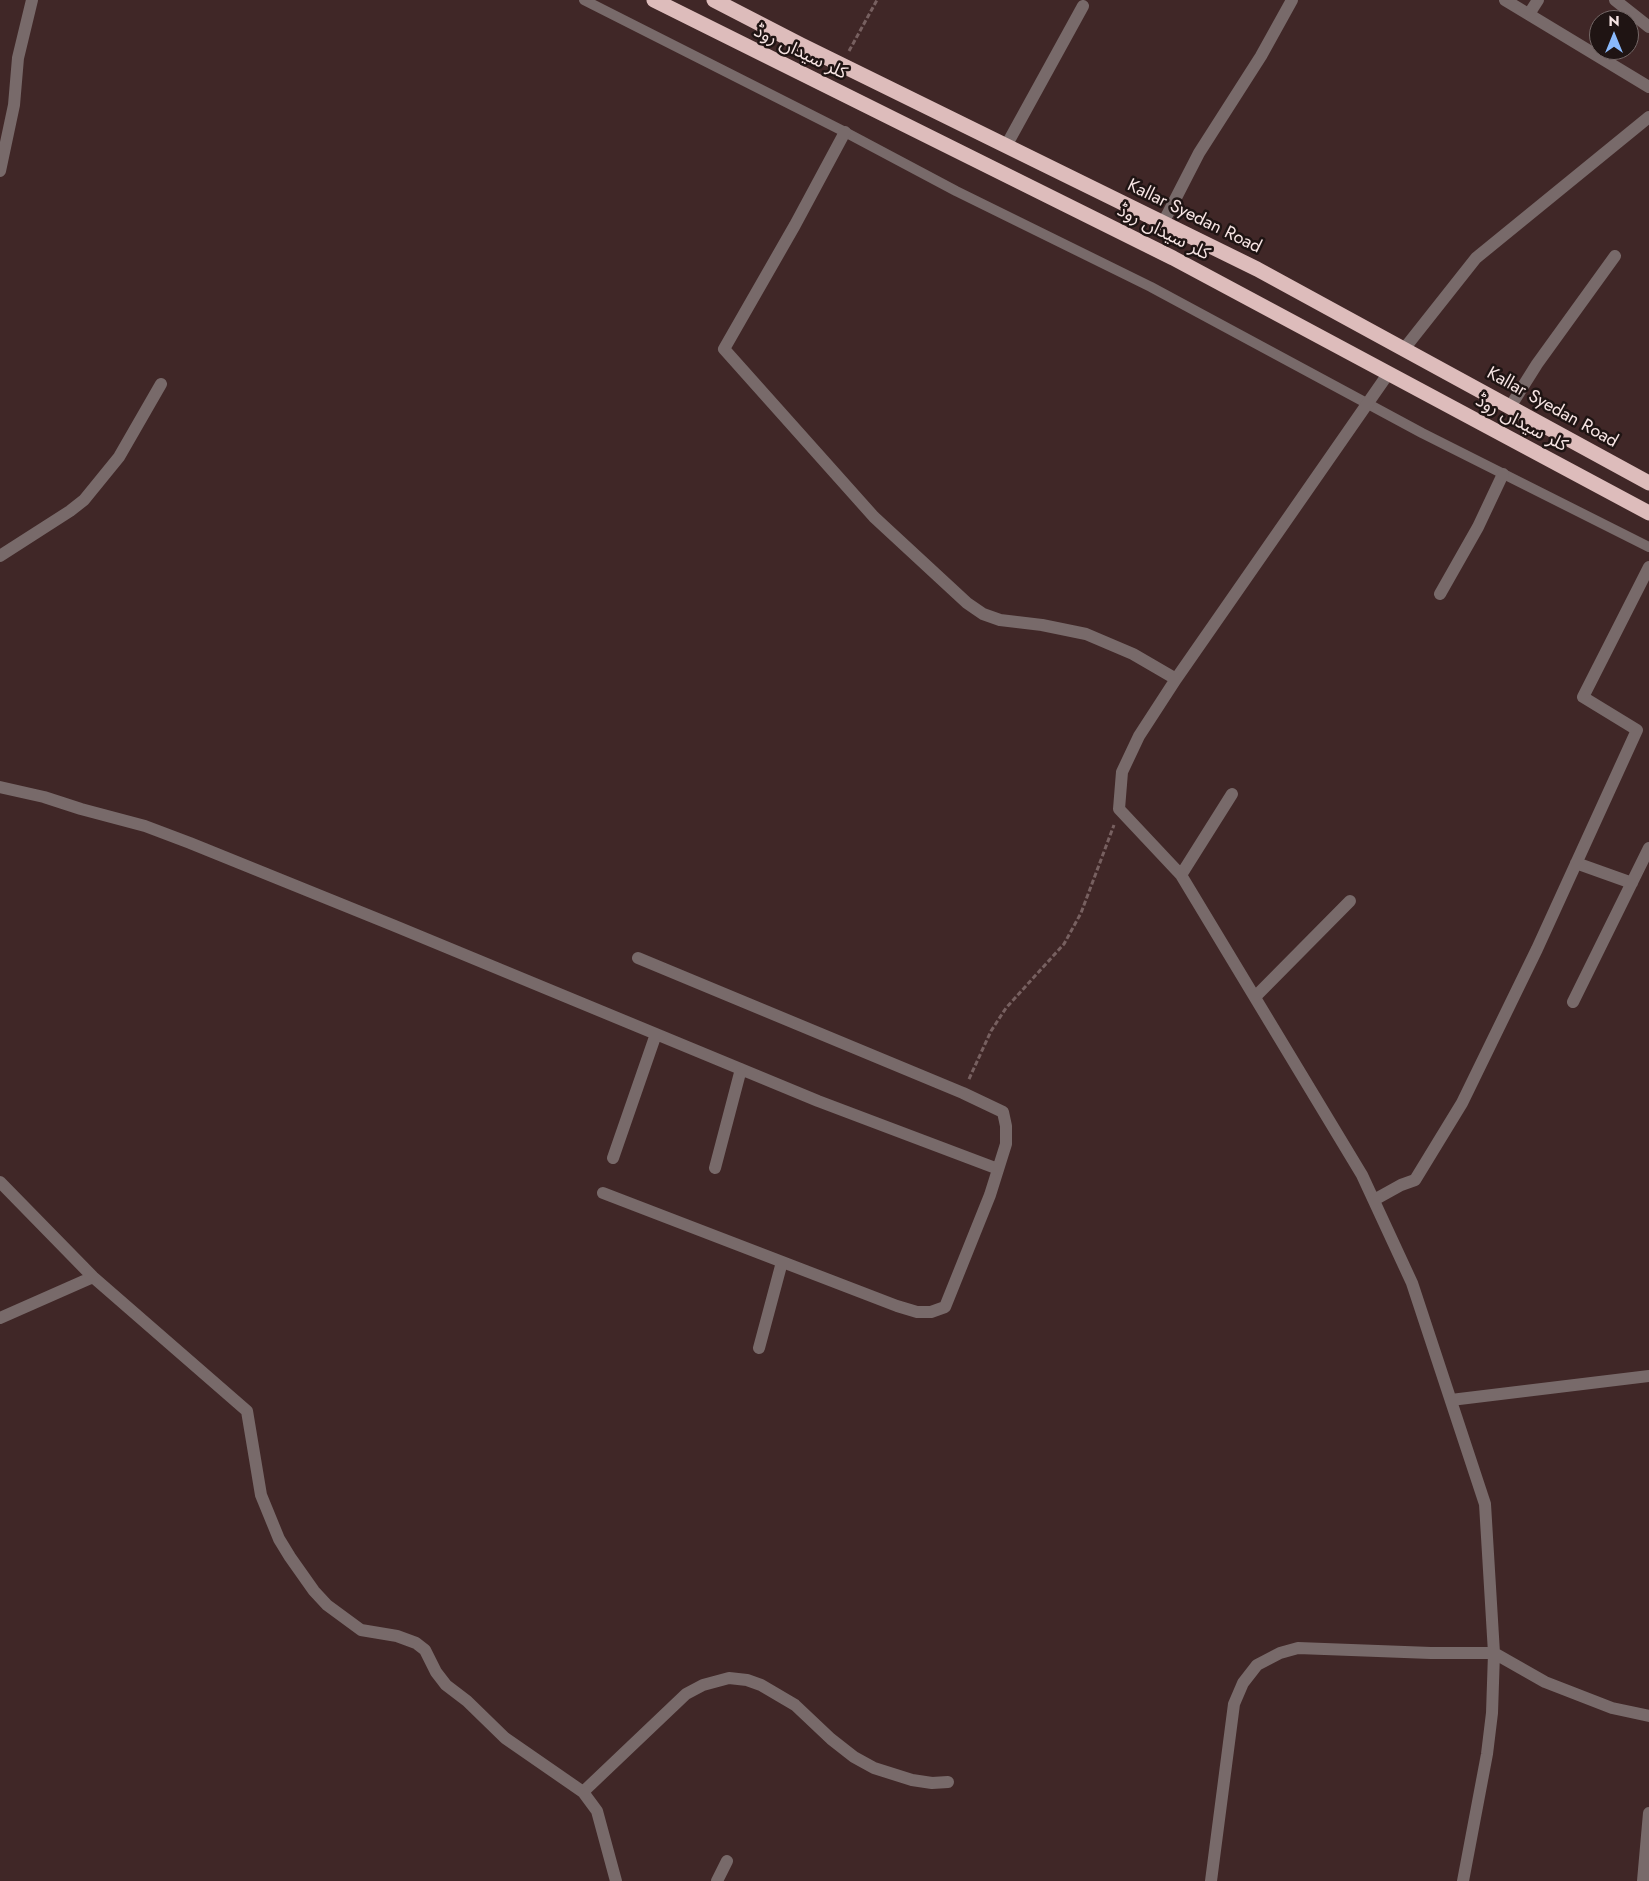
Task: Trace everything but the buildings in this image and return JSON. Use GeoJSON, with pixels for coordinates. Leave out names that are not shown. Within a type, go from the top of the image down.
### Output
{"type":"FeatureCollection","features":[{"type":"Feature","properties":{"kind":"highway","name":"کلر سیداں روڈ"},"geometry":{"type":"LineString","coordinates":[[654,0],[1173,258],[1649,513]]}},
{"type":"Feature","properties":{"kind":"highway","name":"Kallar Syedan Road"},"geometry":{"type":"LineString","coordinates":[[714,0],[842,65],[1258,269],[1510,407],[1648,479]]}},
{"type":"Feature","properties":{"kind":"street"},"geometry":{"type":"LineString","coordinates":[[0,171],[4,134],[14,105],[18,58],[32,0]]}},
{"type":"Feature","properties":{"kind":"street"},"geometry":{"type":"LineString","coordinates":[[1163,223],[1199,153],[1261,56],[1292,0]]}},
{"type":"Feature","properties":{"kind":"street"},"geometry":{"type":"LineString","coordinates":[[1505,0],[1649,87]]}},
{"type":"Feature","properties":{"kind":"street"},"geometry":{"type":"LineString","coordinates":[[1528,14],[1538,0]]}},
{"type":"Feature","properties":{"kind":"street"},"geometry":{"type":"LineString","coordinates":[[1615,0],[1649,27]]}},
{"type":"Feature","properties":{"kind":"street"},"geometry":{"type":"LineString","coordinates":[[1006,146],[1083,6]]}},
{"type":"Feature","properties":{"kind":"street"},"geometry":{"type":"LineString","coordinates":[[1404,349],[1476,258],[1649,117]]}},
{"type":"Feature","properties":{"kind":"street"},"geometry":{"type":"LineString","coordinates":[[845,132],[795,226],[724,349],[874,517],[983,614],[1000,620],[1042,625],[1086,634],[1133,654],[1176,679]]}},
{"type":"Feature","properties":{"kind":"street"},"geometry":{"type":"LineString","coordinates":[[1510,407],[1537,364],[1615,256]]}},
{"type":"Feature","properties":{"kind":"street"},"geometry":{"type":"LineString","coordinates":[[1388,374],[1176,679],[1139,736],[1122,772],[1119,809],[1181,875],[1362,1174],[1412,1283],[1486,1504],[1494,1653],[1492,1713],[1487,1754],[1463,1881]]}},
{"type":"Feature","properties":{"kind":"street"},"geometry":{"type":"LineString","coordinates":[[0,556],[84,500],[119,457],[161,384]]}},
{"type":"Feature","properties":{"kind":"street"},"geometry":{"type":"LineString","coordinates":[[1440,594],[1478,527],[1503,474]]}},
{"type":"Feature","properties":{"kind":"street"},"geometry":{"type":"LineString","coordinates":[[1374,1200],[1401,1185],[1415,1180],[1457,1110],[1509,1006],[1637,730],[1583,697],[1649,567]]}},
{"type":"Feature","properties":{"kind":"street"},"geometry":{"type":"LineString","coordinates":[[0,787],[44,797],[145,826],[386,922],[818,1101],[998,1169]]}},
{"type":"Feature","properties":{"kind":"street"},"geometry":{"type":"LineString","coordinates":[[1181,875],[1232,794]]}},
{"type":"Feature","properties":{"kind":"street"},"geometry":{"type":"LineString","coordinates":[[1573,1002],[1649,848]]}},
{"type":"Feature","properties":{"kind":"street"},"geometry":{"type":"LineString","coordinates":[[1576,863],[1632,883]]}},
{"type":"Feature","properties":{"kind":"street"},"geometry":{"type":"LineString","coordinates":[[1255,996],[1350,901]]}},
{"type":"Feature","properties":{"kind":"street"},"geometry":{"type":"LineString","coordinates":[[603,1193],[917,1312],[931,1312],[945,1307],[990,1195],[1006,1144],[1006,1126],[1003,1112],[963,1093],[638,958]]}},
{"type":"Feature","properties":{"kind":"street"},"geometry":{"type":"LineString","coordinates":[[613,1158],[656,1034]]}},
{"type":"Feature","properties":{"kind":"street"},"geometry":{"type":"LineString","coordinates":[[715,1168],[741,1069]]}},
{"type":"Feature","properties":{"kind":"street"},"geometry":{"type":"LineString","coordinates":[[0,1182],[93,1277],[247,1411],[261,1495],[279,1539],[290,1557],[327,1605],[361,1630],[397,1636],[416,1643],[425,1650],[436,1672],[446,1685],[467,1701],[505,1738],[583,1792],[597,1811],[616,1881]]}},
{"type":"Feature","properties":{"kind":"street"},"geometry":{"type":"LineString","coordinates":[[759,1348],[782,1262]]}},
{"type":"Feature","properties":{"kind":"street"},"geometry":{"type":"LineString","coordinates":[[0,1318],[93,1277]]}},
{"type":"Feature","properties":{"kind":"street"},"geometry":{"type":"LineString","coordinates":[[1451,1400],[1649,1376]]}},
{"type":"Feature","properties":{"kind":"street"},"geometry":{"type":"LineString","coordinates":[[1210,1881],[1234,1704],[1243,1683],[1257,1665],[1280,1653],[1298,1648],[1432,1653],[1494,1653],[1545,1682],[1612,1708],[1649,1716]]}},
{"type":"Feature","properties":{"kind":"street"},"geometry":{"type":"LineString","coordinates":[[583,1792],[686,1694],[703,1685],[728,1678],[747,1680],[760,1685],[795,1705],[831,1739],[854,1757],[874,1768],[912,1780],[932,1783],[948,1782]]}},
{"type":"Feature","properties":{"kind":"street"},"geometry":{"type":"LineString","coordinates":[[1643,1881],[1649,1813]]}},
{"type":"Feature","properties":{"kind":"street"},"geometry":{"type":"LineString","coordinates":[[717,1881],[727,1861]]}},
{"type":"Feature","properties":{"kind":"lane"},"geometry":{"type":"LineString","coordinates":[[584,0],[845,132],[956,191],[1151,287],[1367,404],[1649,547]]}},
{"type":"Feature","properties":{"kind":"path"},"geometry":{"type":"LineString","coordinates":[[842,65],[877,0]]}},
{"type":"Feature","properties":{"kind":"path"},"geometry":{"type":"LineString","coordinates":[[963,1093],[991,1031],[1006,1008],[1064,944],[1081,913],[1119,809]]}}]}
